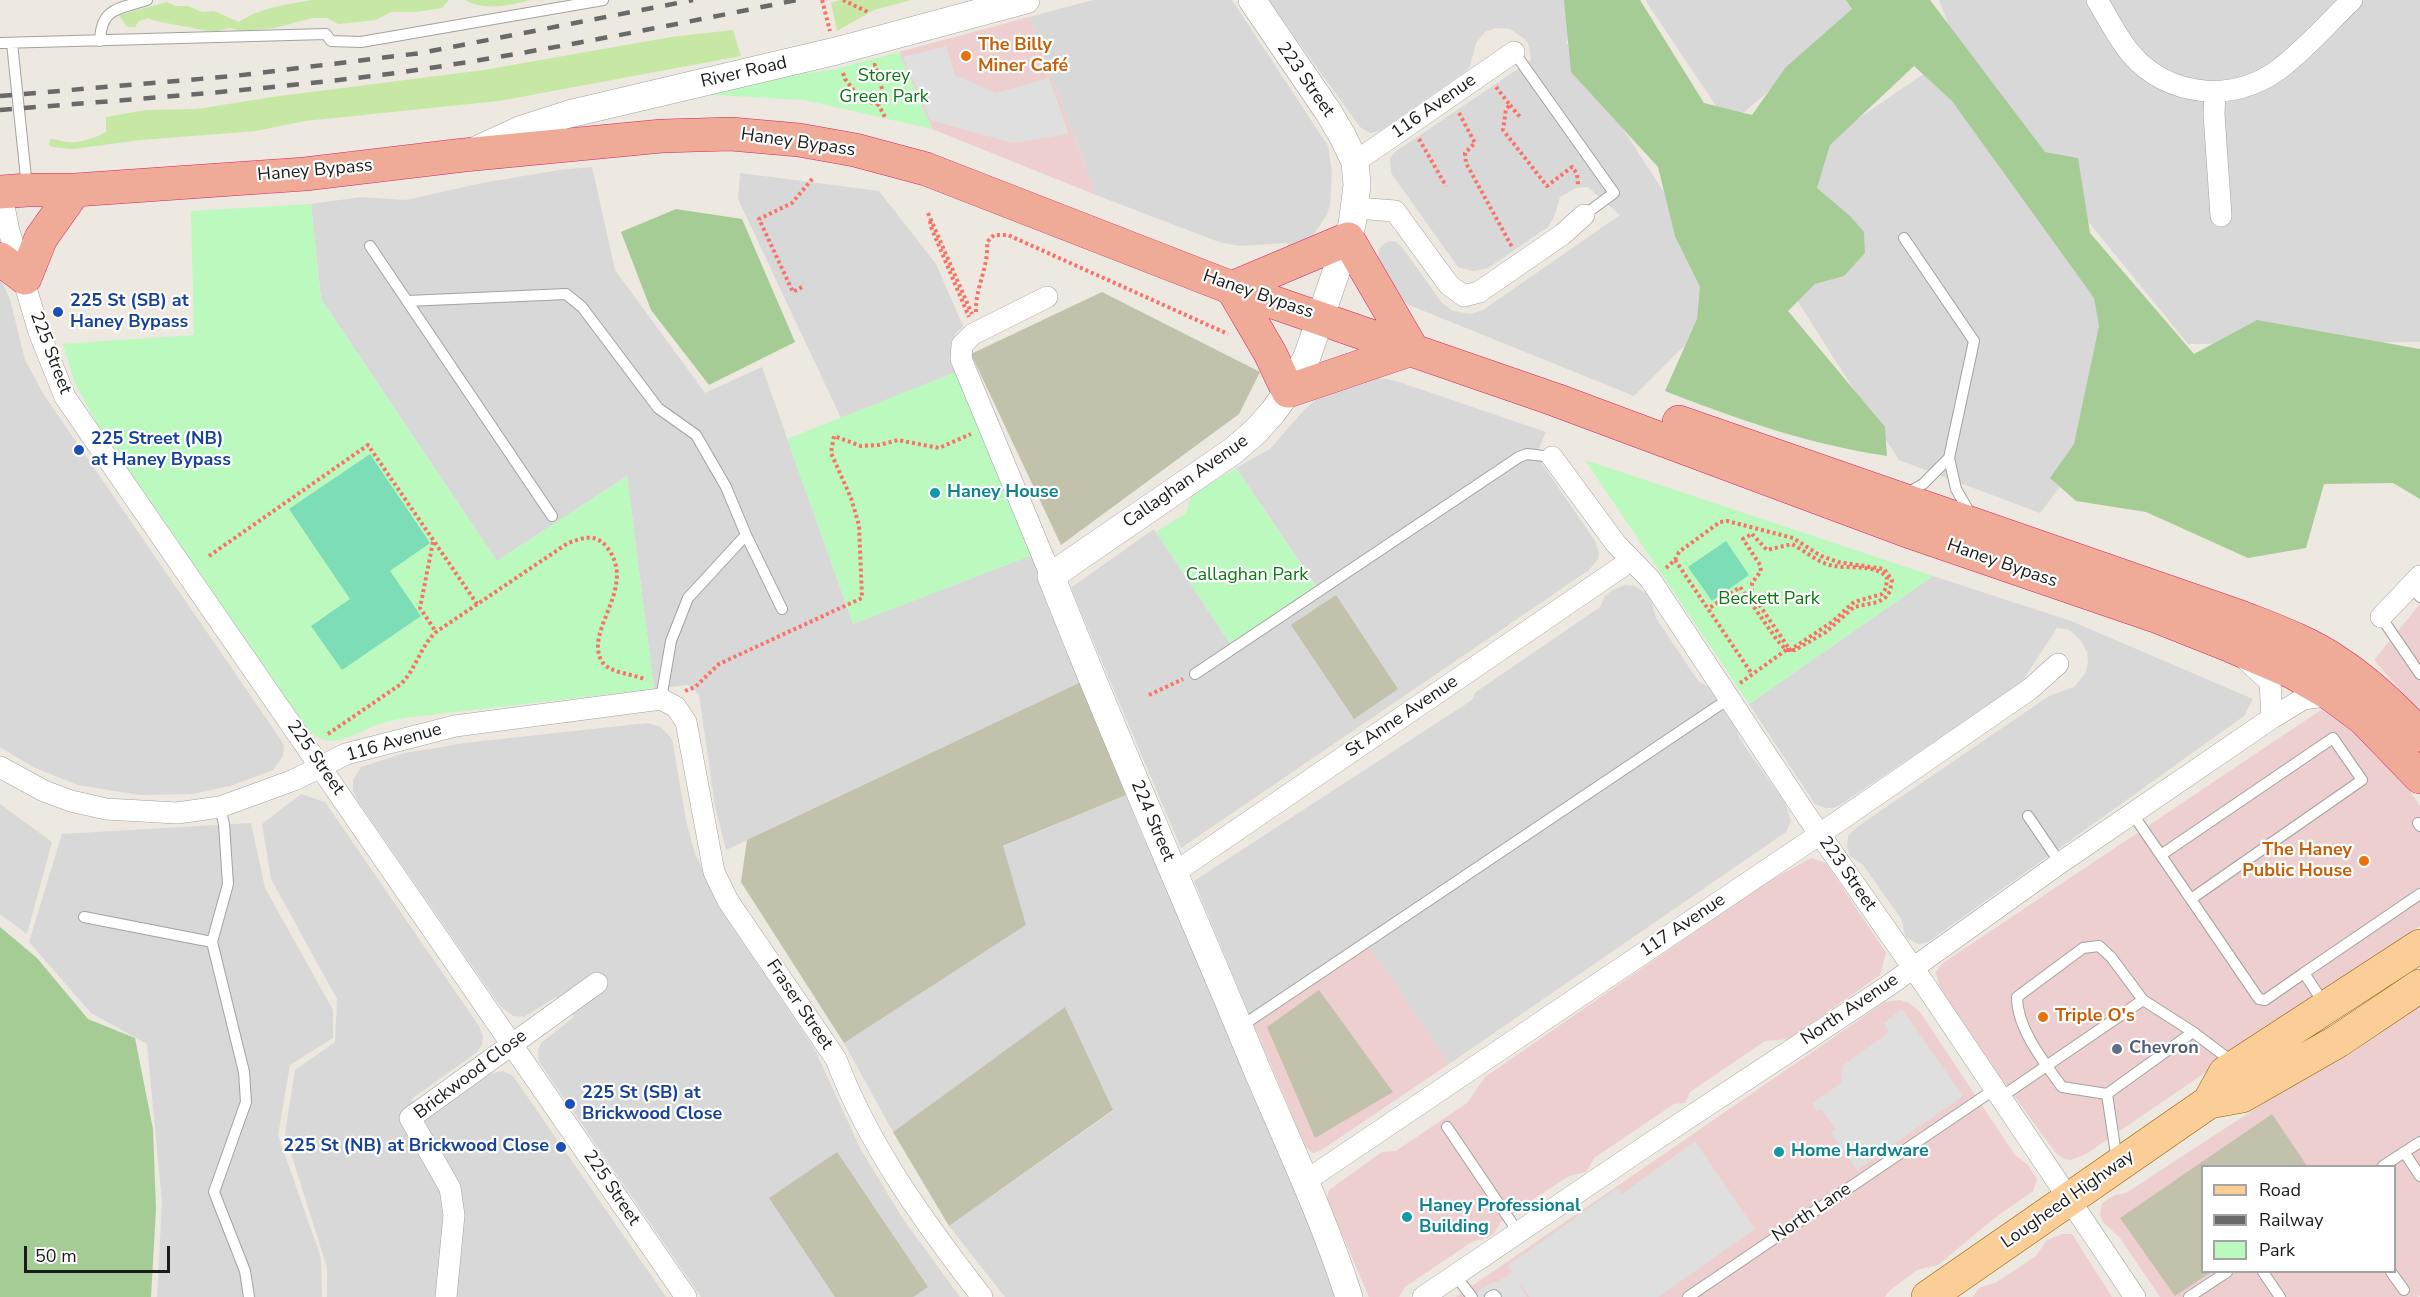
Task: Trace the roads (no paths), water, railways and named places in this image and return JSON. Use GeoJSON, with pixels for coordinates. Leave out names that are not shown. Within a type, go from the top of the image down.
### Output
{"type":"FeatureCollection","features":[{"type":"Feature","properties":{"kind":"highway","name":"Haney Bypass"},"geometry":{"type":"LineString","coordinates":[[9,191],[75,190],[305,174],[465,155],[662,136],[731,134],[800,140],[855,150],[926,169],[1232,288],[1556,400],[1913,533],[2158,617],[2231,646],[2292,672],[2332,695],[2364,719],[2420,777]]}},
{"type":"Feature","properties":{"kind":"highway"},"geometry":{"type":"LineString","coordinates":[[12,268],[41,238],[75,190]]}},
{"type":"Feature","properties":{"kind":"highway"},"geometry":{"type":"LineString","coordinates":[[1348,239],[1412,350],[1288,391],[1270,353],[1232,288],[1348,239]]}},
{"type":"Feature","properties":{"kind":"highway","name":"Haney Bypass"},"geometry":{"type":"LineString","coordinates":[[1556,400],[1668,419],[2241,617],[2298,640],[2337,661],[2401,714],[2420,735]]}},
{"type":"Feature","properties":{"kind":"main road","name":"Lougheed Highway"},"geometry":{"type":"LineString","coordinates":[[2208,1102],[2225,1073],[2420,946]]}},
{"type":"Feature","properties":{"kind":"main road","name":"Lougheed Highway"},"geometry":{"type":"LineString","coordinates":[[1928,1297],[2208,1102],[2242,1096],[2338,1041],[2420,986]]}},
{"type":"Feature","properties":{"kind":"street","name":"River Road"},"geometry":{"type":"LineString","coordinates":[[465,155],[522,129],[569,114],[838,59],[1026,0]]}},
{"type":"Feature","properties":{"kind":"street","name":"223 Street"},"geometry":{"type":"LineString","coordinates":[[1252,0],[1329,113],[1355,162]]}},
{"type":"Feature","properties":{"kind":"street"},"geometry":{"type":"LineString","coordinates":[[2097,0],[2124,45],[2147,68],[2167,82],[2182,88],[2216,92],[2240,88],[2261,80],[2278,69],[2352,0]]}},
{"type":"Feature","properties":{"kind":"street","name":"116 Avenue"},"geometry":{"type":"LineString","coordinates":[[1355,162],[1514,52]]}},
{"type":"Feature","properties":{"kind":"street"},"geometry":{"type":"LineString","coordinates":[[2216,92],[2214,114],[2221,216]]}},
{"type":"Feature","properties":{"kind":"street","name":"Callaghan Avenue"},"geometry":{"type":"LineString","coordinates":[[1051,576],[1233,451],[1256,431],[1288,391],[1307,357],[1348,239],[1356,208],[1355,162]]}},
{"type":"Feature","properties":{"kind":"street","name":"225 Street"},"geometry":{"type":"LineString","coordinates":[[9,191],[12,268],[65,397],[686,1297]]}},
{"type":"Feature","properties":{"kind":"street"},"geometry":{"type":"LineString","coordinates":[[1356,208],[1388,210],[1400,215],[1449,285],[1464,296],[1472,295],[1488,286],[1563,234],[1584,215]]}},
{"type":"Feature","properties":{"kind":"street","name":"224 Street"},"geometry":{"type":"LineString","coordinates":[[1047,297],[979,331],[962,345],[961,359],[1094,685],[1340,1269],[1349,1297]]}},
{"type":"Feature","properties":{"kind":"street","name":"223 Street"},"geometry":{"type":"LineString","coordinates":[[1552,457],[1630,561],[1650,579],[1820,834],[1913,967],[2135,1297]]}},
{"type":"Feature","properties":{"kind":"street","name":"St Anne Avenue"},"geometry":{"type":"LineString","coordinates":[[1174,873],[1630,561]]}},
{"type":"Feature","properties":{"kind":"street"},"geometry":{"type":"LineString","coordinates":[[2381,617],[2417,586]]}},
{"type":"Feature","properties":{"kind":"street"},"geometry":{"type":"LineString","coordinates":[[2231,646],[2270,682],[2272,718]]}},
{"type":"Feature","properties":{"kind":"street","name":"117 Avenue"},"geometry":{"type":"LineString","coordinates":[[1304,1182],[2030,690],[2058,664]]}},
{"type":"Feature","properties":{"kind":"street","name":"North Avenue"},"geometry":{"type":"LineString","coordinates":[[1423,1297],[1913,967],[2272,718],[2303,699],[2332,695]]}},
{"type":"Feature","properties":{"kind":"street","name":"116 Avenue"},"geometry":{"type":"LineString","coordinates":[[0,767],[44,791],[106,809],[177,813],[220,807],[254,796],[322,767],[346,754],[455,726],[661,699]]}},
{"type":"Feature","properties":{"kind":"street","name":"Fraser Street"},"geometry":{"type":"LineString","coordinates":[[661,699],[676,707],[686,722],[714,872],[728,901],[836,1059],[846,1087],[871,1136],[931,1231],[982,1297]]}},
{"type":"Feature","properties":{"kind":"street","name":"Brickwood Close"},"geometry":{"type":"LineString","coordinates":[[446,1297],[454,1215],[450,1188],[410,1118],[597,983]]}},
{"type":"Feature","properties":{"kind":"lane"},"geometry":{"type":"LineString","coordinates":[[100,41],[100,25],[109,13],[147,0]]}},
{"type":"Feature","properties":{"kind":"lane"},"geometry":{"type":"LineString","coordinates":[[0,43],[326,34],[331,41],[361,42],[603,0]]}},
{"type":"Feature","properties":{"kind":"lane"},"geometry":{"type":"LineString","coordinates":[[9,191],[12,43]]}},
{"type":"Feature","properties":{"kind":"lane"},"geometry":{"type":"LineString","coordinates":[[1514,52],[1614,193],[1584,215]]}},
{"type":"Feature","properties":{"kind":"lane"},"geometry":{"type":"LineString","coordinates":[[1905,238],[1974,341],[1949,458],[1956,489],[1978,527]]}},
{"type":"Feature","properties":{"kind":"lane"},"geometry":{"type":"LineString","coordinates":[[370,246],[552,516]]}},
{"type":"Feature","properties":{"kind":"lane"},"geometry":{"type":"LineString","coordinates":[[407,301],[566,294],[582,307],[658,408],[696,435],[726,487],[746,535],[782,609]]}},
{"type":"Feature","properties":{"kind":"lane"},"geometry":{"type":"LineString","coordinates":[[1195,674],[1519,457],[1527,454],[1552,457]]}},
{"type":"Feature","properties":{"kind":"lane"},"geometry":{"type":"LineString","coordinates":[[1897,499],[1923,484],[1949,458]]}},
{"type":"Feature","properties":{"kind":"lane"},"geometry":{"type":"LineString","coordinates":[[661,699],[671,641],[688,598],[746,535]]}},
{"type":"Feature","properties":{"kind":"lane"},"geometry":{"type":"LineString","coordinates":[[2381,617],[2420,674]]}},
{"type":"Feature","properties":{"kind":"lane"},"geometry":{"type":"LineString","coordinates":[[1239,1027],[1729,695]]}},
{"type":"Feature","properties":{"kind":"lane"},"geometry":{"type":"LineString","coordinates":[[2161,855],[2333,738],[2362,780],[2191,899]]}},
{"type":"Feature","properties":{"kind":"lane"},"geometry":{"type":"LineString","coordinates":[[220,807],[224,824],[228,884],[212,942],[244,1072],[246,1102],[214,1192],[245,1271],[249,1297]]}},
{"type":"Feature","properties":{"kind":"lane"},"geometry":{"type":"LineString","coordinates":[[2132,813],[2259,999],[2265,1000],[2420,894]]}},
{"type":"Feature","properties":{"kind":"lane"},"geometry":{"type":"LineString","coordinates":[[2028,816],[2060,863]]}},
{"type":"Feature","properties":{"kind":"lane"},"geometry":{"type":"LineString","coordinates":[[84,917],[212,942]]}},
{"type":"Feature","properties":{"kind":"lane"},"geometry":{"type":"LineString","coordinates":[[2193,1032],[2107,1094],[2062,1087],[2047,1066],[2017,1011],[2017,997],[2083,948],[2099,946],[2111,957],[2143,1000],[2193,1032],[2236,1065]]}},
{"type":"Feature","properties":{"kind":"lane"},"geometry":{"type":"LineString","coordinates":[[2304,973],[2326,1008]]}},
{"type":"Feature","properties":{"kind":"lane","name":"North Lane"},"geometry":{"type":"LineString","coordinates":[[1688,1297],[1998,1093],[2047,1066],[2143,1000]]}},
{"type":"Feature","properties":{"kind":"lane"},"geometry":{"type":"LineString","coordinates":[[2107,1094],[2117,1165]]}},
{"type":"Feature","properties":{"kind":"lane"},"geometry":{"type":"LineString","coordinates":[[1447,1126],[1518,1232]]}},
{"type":"Feature","properties":{"kind":"lane"},"geometry":{"type":"LineString","coordinates":[[2386,1165],[2420,1142]]}},
{"type":"Feature","properties":{"kind":"lane"},"geometry":{"type":"LineString","coordinates":[[2404,1152],[2420,1176]]}},
{"type":"Feature","properties":{"kind":"lane"},"geometry":{"type":"LineString","coordinates":[[2189,1297],[2225,1273]]}},
{"type":"Feature","properties":{"kind":"lane"},"geometry":{"type":"LineString","coordinates":[[2264,1273],[2280,1297]]}},
{"type":"Feature","properties":{"kind":"lane"},"geometry":{"type":"LineString","coordinates":[[2392,1273],[2404,1290]]}},
{"type":"Feature","properties":{"kind":"lane"},"geometry":{"type":"LineString","coordinates":[[1455,1275],[1472,1297]]}},
{"type":"Feature","properties":{"kind":"lane"},"geometry":{"type":"LineString","coordinates":[[1490,1297],[1494,1295],[1496,1297]]}},
{"type":"Feature","properties":{"kind":"railway"},"geometry":{"type":"LineString","coordinates":[[0,96],[234,76],[421,53],[693,0]]}},
{"type":"Feature","properties":{"kind":"railway"},"geometry":{"type":"LineString","coordinates":[[0,110],[252,89],[403,72],[551,48],[797,0]]}},
{"type":"Feature","properties":{"kind":"place","name":"The Billy Miner Café"},"geometry":{"type":"Point","coordinates":[966,56]}},
{"type":"Feature","properties":{"kind":"place","name":"225 St (SB) at Haney Bypass"},"geometry":{"type":"Point","coordinates":[58,312]}},
{"type":"Feature","properties":{"kind":"place","name":"225 Street (NB) at Haney Bypass"},"geometry":{"type":"Point","coordinates":[79,450]}},
{"type":"Feature","properties":{"kind":"place","name":"Haney House"},"geometry":{"type":"Point","coordinates":[935,493]}},
{"type":"Feature","properties":{"kind":"place","name":"The Haney Public House"},"geometry":{"type":"Point","coordinates":[2364,861]}},
{"type":"Feature","properties":{"kind":"place","name":"Triple O's"},"geometry":{"type":"Point","coordinates":[2043,1017]}},
{"type":"Feature","properties":{"kind":"place","name":"Chevron"},"geometry":{"type":"Point","coordinates":[2117,1049]}},
{"type":"Feature","properties":{"kind":"place","name":"225 St (SB) at Brickwood Close"},"geometry":{"type":"Point","coordinates":[570,1104]}},
{"type":"Feature","properties":{"kind":"place","name":"225 St (NB) at Brickwood Close"},"geometry":{"type":"Point","coordinates":[561,1147]}},
{"type":"Feature","properties":{"kind":"place","name":"Home Hardware"},"geometry":{"type":"Point","coordinates":[1779,1152]}},
{"type":"Feature","properties":{"kind":"place","name":"Haney Professional Building"},"geometry":{"type":"Point","coordinates":[1407,1217]}},
{"type":"Feature","properties":{"kind":"park label","name":"Storey Green Park"},"geometry":{"type":"Point","coordinates":[884,88]}},
{"type":"Feature","properties":{"kind":"park label","name":"Callaghan Park"},"geometry":{"type":"Point","coordinates":[1247,576]}},
{"type":"Feature","properties":{"kind":"park label","name":"Beckett Park"},"geometry":{"type":"Point","coordinates":[1769,600]}}]}
